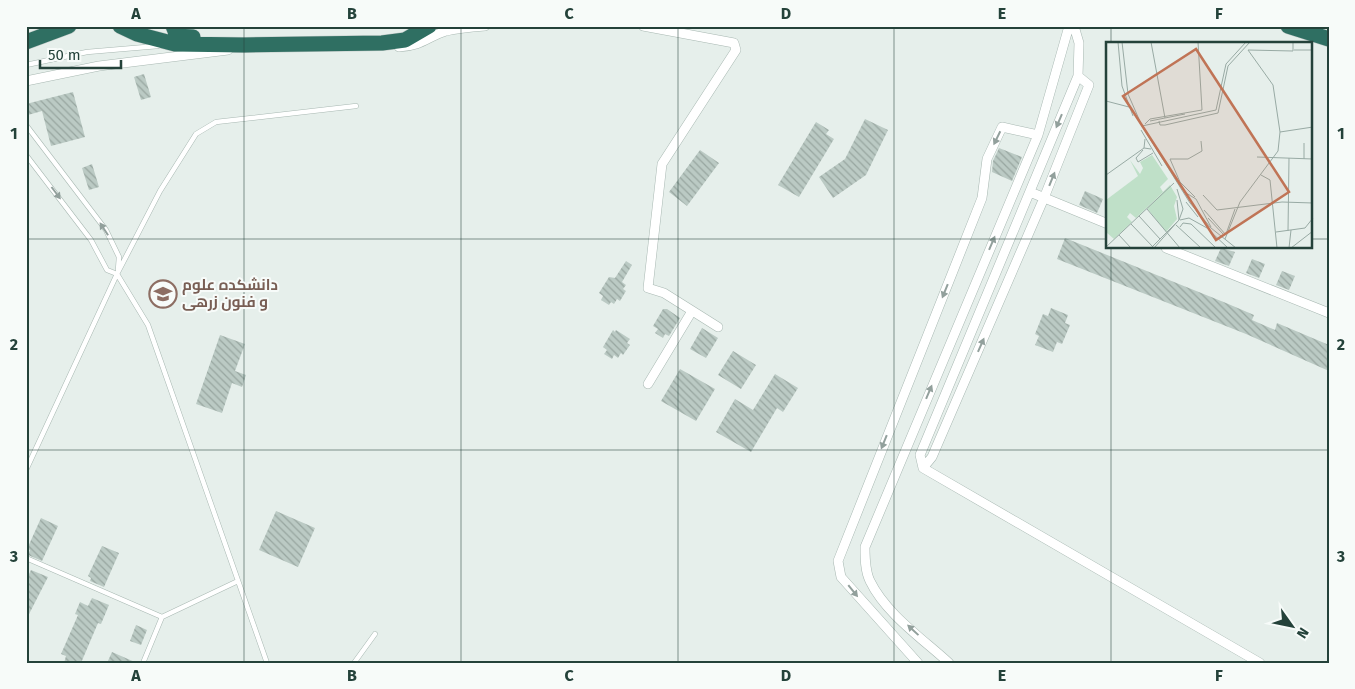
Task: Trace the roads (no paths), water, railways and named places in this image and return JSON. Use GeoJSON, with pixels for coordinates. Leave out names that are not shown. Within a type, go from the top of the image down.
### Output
{"type":"FeatureCollection","features":[{"type":"Feature","properties":{"kind":"highway"},"geometry":{"type":"LineString","coordinates":[[26,42],[69,26]]}},
{"type":"Feature","properties":{"kind":"highway"},"geometry":{"type":"LineString","coordinates":[[120,26],[137,34],[175,44],[382,43],[406,40],[429,26]]}},
{"type":"Feature","properties":{"kind":"highway"},"geometry":{"type":"LineString","coordinates":[[172,26],[177,36],[186,38],[374,36],[394,34],[410,26]]}},
{"type":"Feature","properties":{"kind":"highway"},"geometry":{"type":"LineString","coordinates":[[1288,26],[1329,39]]}},
{"type":"Feature","properties":{"kind":"street"},"geometry":{"type":"LineString","coordinates":[[26,81],[39,81],[99,66],[226,50],[411,46],[430,40],[445,32],[485,26]]}},
{"type":"Feature","properties":{"kind":"street"},"geometry":{"type":"LineString","coordinates":[[643,26],[734,42],[736,50],[662,164],[648,288],[664,293],[718,327]]}},
{"type":"Feature","properties":{"kind":"street"},"geometry":{"type":"LineString","coordinates":[[949,663],[893,611],[870,581],[865,562],[865,546],[1038,135],[1069,26]]}},
{"type":"Feature","properties":{"kind":"street"},"geometry":{"type":"LineString","coordinates":[[1074,26],[1079,43],[1078,76],[920,455],[923,468],[1260,663]]}},
{"type":"Feature","properties":{"kind":"street"},"geometry":{"type":"LineString","coordinates":[[923,468],[932,457],[1044,198],[1089,85],[1078,76]]}},
{"type":"Feature","properties":{"kind":"street"},"geometry":{"type":"LineString","coordinates":[[918,663],[841,577],[838,561],[982,198],[986,159],[1002,127],[1038,135]]}},
{"type":"Feature","properties":{"kind":"street"},"geometry":{"type":"LineString","coordinates":[[1030,192],[1106,223]]}},
{"type":"Feature","properties":{"kind":"street"},"geometry":{"type":"LineString","coordinates":[[1169,249],[1329,313]]}},
{"type":"Feature","properties":{"kind":"street"},"geometry":{"type":"LineString","coordinates":[[648,384],[692,311]]}},
{"type":"Feature","properties":{"kind":"lane"},"geometry":{"type":"LineString","coordinates":[[26,65],[87,52],[175,44]]}},
{"type":"Feature","properties":{"kind":"lane"},"geometry":{"type":"LineString","coordinates":[[26,470],[117,274],[160,191],[196,134],[216,122],[356,106]]}},
{"type":"Feature","properties":{"kind":"lane"},"geometry":{"type":"LineString","coordinates":[[26,125],[106,230],[119,258],[117,274]]}},
{"type":"Feature","properties":{"kind":"lane"},"geometry":{"type":"LineString","coordinates":[[26,154],[91,240],[107,270],[117,274],[148,325],[267,663]]}},
{"type":"Feature","properties":{"kind":"lane"},"geometry":{"type":"LineString","coordinates":[[26,558],[162,617]]}},
{"type":"Feature","properties":{"kind":"lane"},"geometry":{"type":"LineString","coordinates":[[143,663],[162,617],[238,580]]}},
{"type":"Feature","properties":{"kind":"lane"},"geometry":{"type":"LineString","coordinates":[[354,663],[375,634]]}},
{"type":"Feature","properties":{"kind":"place","name":"دانشکده علوم و فنون زرهی"},"geometry":{"type":"Point","coordinates":[163,294]}}]}
